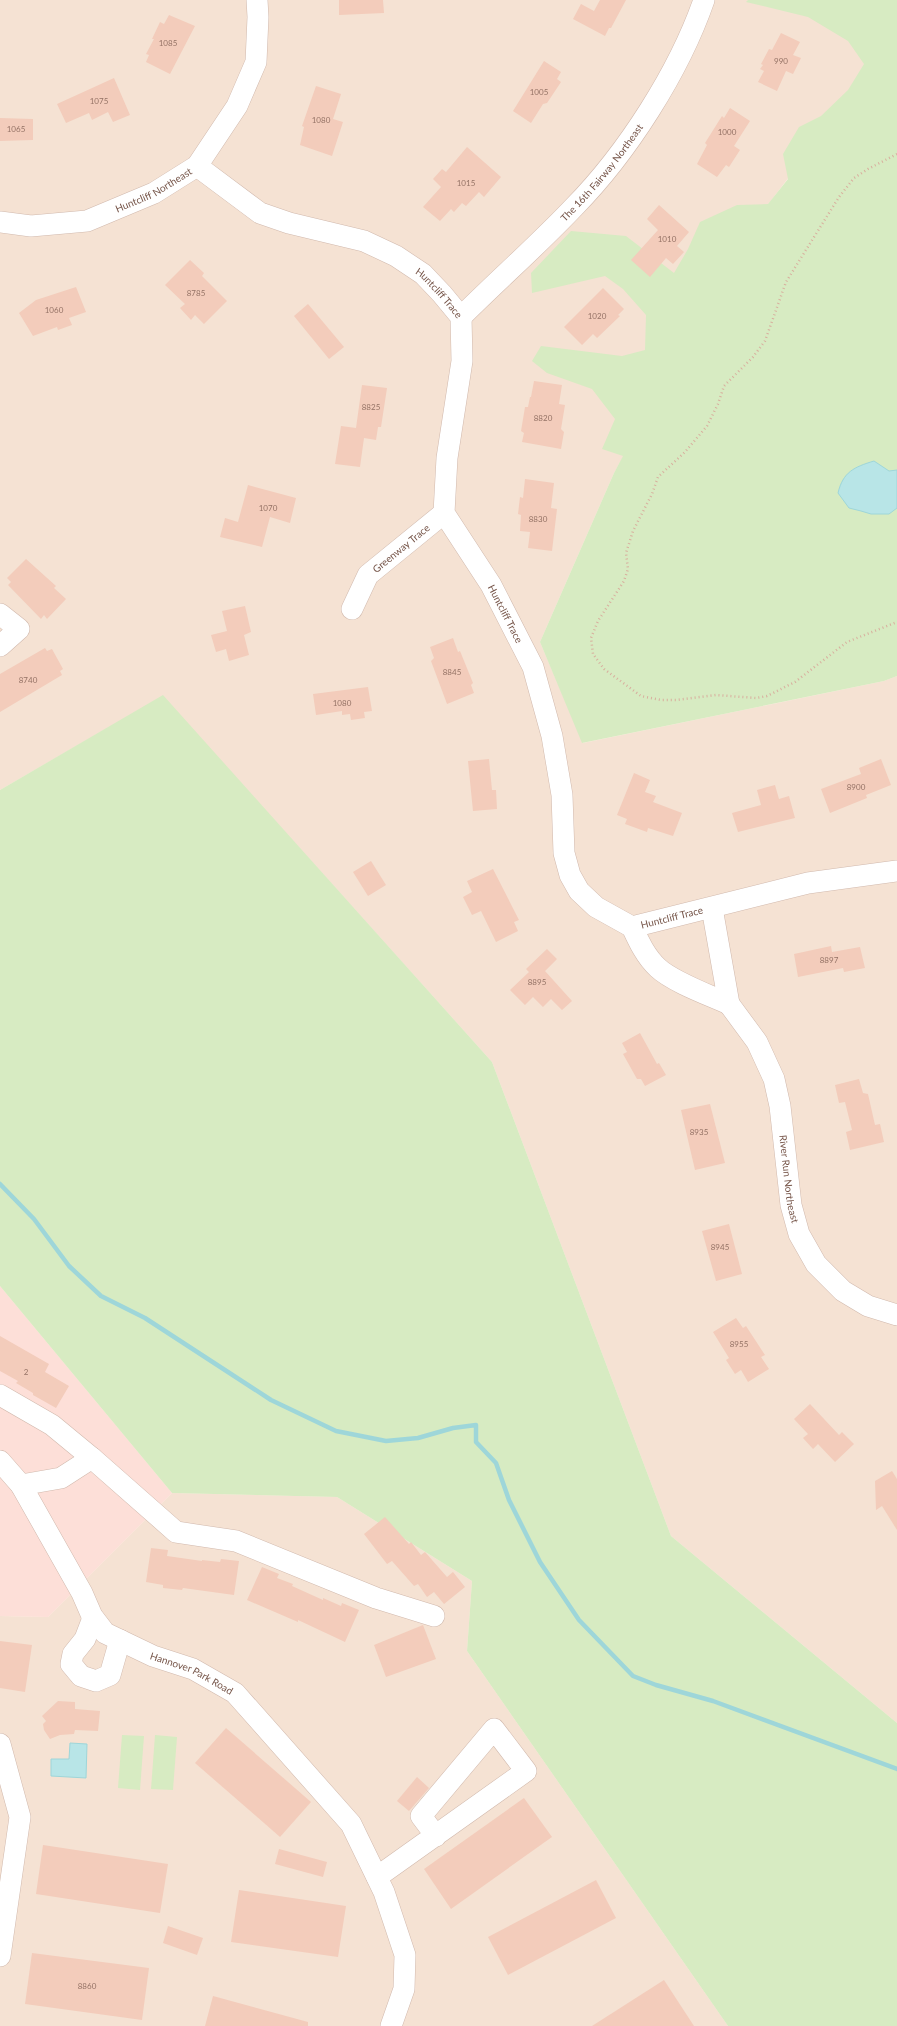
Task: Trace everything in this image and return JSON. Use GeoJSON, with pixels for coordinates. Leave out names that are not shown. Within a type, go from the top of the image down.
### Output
{"type":"FeatureCollection","features":[{"type":"Feature","properties":{"kind":"street","name":"Huntcliff Northeast"},"geometry":{"type":"LineString","coordinates":[[0,222],[31,226],[87,221],[154,193],[197,166],[237,106],[256,62],[258,18],[257,0]]}},
{"type":"Feature","properties":{"kind":"street","name":"The 16th Fairway Northeast"},"geometry":{"type":"LineString","coordinates":[[461,317],[575,207],[611,164],[644,118],[673,69],[704,0]]}},
{"type":"Feature","properties":{"kind":"street","name":"Huntcliff Trace"},"geometry":{"type":"LineString","coordinates":[[197,166],[260,213],[364,241],[396,256],[423,274],[461,317],[462,361],[447,458],[444,513],[491,584],[533,667],[553,744],[562,795],[564,853],[570,875],[579,891],[596,907],[632,927],[808,883],[897,871]]}},
{"type":"Feature","properties":{"kind":"street","name":"Greenway Trace"},"geometry":{"type":"LineString","coordinates":[[352,609],[368,575],[444,513]]}},
{"type":"Feature","properties":{"kind":"street"},"geometry":{"type":"LineString","coordinates":[[0,614],[19,629],[0,646]]}},
{"type":"Feature","properties":{"kind":"street","name":"River Run Northeast"},"geometry":{"type":"LineString","coordinates":[[712,908],[729,1004],[757,1042],[774,1080],[780,1106],[791,1205],[799,1234],[816,1264],[843,1291],[868,1306],[897,1315]]}},
{"type":"Feature","properties":{"kind":"street","name":"River Run Northeast"},"geometry":{"type":"LineString","coordinates":[[632,927],[644,952],[658,969],[671,977],[729,1004]]}},
{"type":"Feature","properties":{"kind":"street"},"geometry":{"type":"LineString","coordinates":[[0,1395],[52,1425],[176,1532],[236,1541],[376,1598],[434,1616]]}},
{"type":"Feature","properties":{"kind":"street"},"geometry":{"type":"LineString","coordinates":[[21,1485],[61,1478],[92,1458]]}},
{"type":"Feature","properties":{"kind":"street","name":"Hannover Park Road"},"geometry":{"type":"LineString","coordinates":[[0,1461],[21,1485],[82,1593],[93,1618],[105,1633],[153,1656],[193,1669],[234,1693],[351,1824],[381,1885],[404,1955],[404,1989],[391,2026]]}},
{"type":"Feature","properties":{"kind":"street"},"geometry":{"type":"LineString","coordinates":[[93,1618],[85,1639],[73,1654],[71,1664],[81,1676],[96,1681],[110,1675],[120,1640]]}},
{"type":"Feature","properties":{"kind":"street"},"geometry":{"type":"LineString","coordinates":[[381,1885],[436,1836],[526,1771],[494,1729],[421,1816],[436,1836]]}},
{"type":"Feature","properties":{"kind":"street"},"geometry":{"type":"LineString","coordinates":[[0,1744],[20,1817],[0,1956]]}},
{"type":"Feature","properties":{"kind":"path"},"geometry":{"type":"LineString","coordinates":[[897,154],[868,168],[854,178],[838,197],[786,282],[765,341],[753,357],[724,386],[718,404],[706,426],[685,452],[658,476],[652,494],[633,531],[626,553],[628,569],[624,581],[598,621],[591,638],[593,654],[604,669],[641,696],[668,700],[716,695],[756,698],[767,696],[795,682],[847,642],[897,622]]}},
{"type":"Feature","properties":{"kind":"shaded area"},"geometry":{"type":"Polygon","coordinates":[[[0,0],[897,0],[897,35],[754,223],[614,473],[540,642],[583,743],[884,681],[897,676],[897,1723],[671,1536],[492,1062],[163,696],[0,790],[0,0]]]}},
{"type":"Feature","properties":{"kind":"shaded area"},"geometry":{"type":"Polygon","coordinates":[[[0,1286],[172,1493],[48,1617],[0,1616],[0,1286]]]}},
{"type":"Feature","properties":{"kind":"shaded area"},"geometry":{"type":"Polygon","coordinates":[[[172,1493],[337,1497],[472,1581],[467,1651],[728,2026],[0,2026],[0,1616],[48,1617],[172,1493]]]}},
{"type":"Feature","properties":{"kind":"green space"},"geometry":{"type":"Polygon","coordinates":[[[748,0],[897,0],[897,676],[884,681],[582,743],[540,642],[614,473],[623,456],[602,449],[615,419],[592,389],[547,373],[532,361],[541,346],[622,356],[645,350],[646,315],[623,289],[605,276],[532,293],[531,273],[571,231],[626,236],[674,273],[688,249],[700,222],[737,205],[768,204],[788,179],[783,154],[799,127],[821,116],[848,90],[864,64],[848,41],[808,17],[746,2],[748,0]]]}},
{"type":"Feature","properties":{"kind":"green space"},"geometry":{"type":"Polygon","coordinates":[[[163,695],[492,1062],[671,1536],[897,1723],[897,2026],[728,2026],[467,1651],[472,1581],[337,1497],[172,1493],[0,1286],[0,790],[163,695]]]}},
{"type":"Feature","properties":{"kind":"green space"},"geometry":{"type":"Polygon","coordinates":[[[122,1735],[144,1736],[140,1790],[118,1788],[122,1735]]]}},
{"type":"Feature","properties":{"kind":"green space"},"geometry":{"type":"Polygon","coordinates":[[[155,1735],[177,1737],[173,1790],[151,1789],[155,1735]]]}},
{"type":"Feature","properties":{"kind":"water"},"geometry":{"type":"Polygon","coordinates":[[[874,461],[889,471],[897,470],[897,508],[889,514],[871,514],[849,508],[838,493],[843,480],[850,471],[874,461]]]}},
{"type":"Feature","properties":{"kind":"water"},"geometry":{"type":"Polygon","coordinates":[[[70,1743],[87,1744],[86,1778],[51,1776],[51,1759],[69,1759],[70,1743]]]}},
{"type":"Feature","properties":{"kind":"building"},"geometry":{"type":"Polygon","coordinates":[[[339,0],[383,0],[384,13],[339,15],[339,0]]]}},
{"type":"Feature","properties":{"kind":"building"},"geometry":{"type":"Polygon","coordinates":[[[600,0],[626,0],[605,36],[573,19],[581,4],[594,11],[600,0]]]}},
{"type":"Feature","properties":{"kind":"building"},"geometry":{"type":"Polygon","coordinates":[[[169,15],[195,26],[170,74],[146,62],[149,55],[146,54],[154,39],[152,39],[160,22],[164,24],[169,15]]]}},
{"type":"Feature","properties":{"kind":"building"},"geometry":{"type":"Polygon","coordinates":[[[781,33],[800,42],[793,55],[801,58],[793,74],[786,71],[777,91],[758,82],[764,71],[760,69],[763,65],[761,64],[769,49],[772,50],[781,33]]]}},
{"type":"Feature","properties":{"kind":"building"},"geometry":{"type":"Polygon","coordinates":[[[544,61],[561,72],[557,79],[561,82],[547,103],[543,104],[531,123],[513,111],[544,61]]]}},
{"type":"Feature","properties":{"kind":"building"},"geometry":{"type":"Polygon","coordinates":[[[114,78],[130,115],[113,122],[108,112],[92,120],[89,113],[66,123],[57,104],[114,78]]]}},
{"type":"Feature","properties":{"kind":"building"},"geometry":{"type":"Polygon","coordinates":[[[316,86],[341,94],[333,119],[343,122],[332,156],[300,145],[304,127],[302,126],[316,86]]]}},
{"type":"Feature","properties":{"kind":"building"},"geometry":{"type":"Polygon","coordinates":[[[730,108],[750,121],[734,146],[740,150],[729,167],[726,165],[717,177],[697,164],[707,145],[705,143],[722,116],[724,118],[730,108]]]}},
{"type":"Feature","properties":{"kind":"building"},"geometry":{"type":"Polygon","coordinates":[[[0,118],[33,119],[33,140],[0,141],[0,118]]]}},
{"type":"Feature","properties":{"kind":"building"},"geometry":{"type":"Polygon","coordinates":[[[467,147],[501,177],[484,197],[479,192],[466,206],[462,203],[454,212],[451,209],[440,221],[423,207],[441,187],[433,179],[442,169],[446,172],[467,147]]]}},
{"type":"Feature","properties":{"kind":"building"},"geometry":{"type":"Polygon","coordinates":[[[659,205],[689,232],[677,246],[684,252],[673,264],[666,258],[650,277],[631,260],[658,230],[647,219],[659,205]]]}},
{"type":"Feature","properties":{"kind":"building"},"geometry":{"type":"Polygon","coordinates":[[[190,260],[204,273],[202,276],[227,301],[204,324],[195,315],[191,320],[180,308],[185,304],[165,285],[190,260]]]}},
{"type":"Feature","properties":{"kind":"building"},"geometry":{"type":"Polygon","coordinates":[[[76,287],[86,312],[69,318],[72,325],[58,330],[57,327],[33,336],[19,313],[36,300],[76,287]]]}},
{"type":"Feature","properties":{"kind":"building"},"geometry":{"type":"Polygon","coordinates":[[[603,288],[624,309],[618,315],[620,316],[597,338],[593,334],[582,345],[564,327],[603,288]]]}},
{"type":"Feature","properties":{"kind":"building"},"geometry":{"type":"Polygon","coordinates":[[[308,304],[344,347],[329,359],[294,316],[308,304]]]}},
{"type":"Feature","properties":{"kind":"building"},"geometry":{"type":"Polygon","coordinates":[[[534,381],[562,385],[559,404],[565,405],[561,429],[564,432],[561,449],[522,442],[524,433],[521,431],[525,407],[528,407],[534,381]]]}},
{"type":"Feature","properties":{"kind":"building"},"geometry":{"type":"Polygon","coordinates":[[[362,385],[387,388],[381,427],[378,427],[376,440],[364,438],[360,467],[335,464],[341,426],[356,428],[362,385]]]}},
{"type":"Feature","properties":{"kind":"building"},"geometry":{"type":"Polygon","coordinates":[[[525,479],[554,483],[551,508],[557,509],[552,551],[528,548],[530,532],[520,531],[521,515],[518,514],[520,497],[523,498],[525,479]]]}},
{"type":"Feature","properties":{"kind":"building"},"geometry":{"type":"Polygon","coordinates":[[[248,485],[296,498],[290,523],[270,517],[262,547],[220,537],[225,518],[238,522],[248,485]]]}},
{"type":"Feature","properties":{"kind":"building"},"geometry":{"type":"Polygon","coordinates":[[[26,559],[56,586],[54,588],[66,599],[47,619],[44,615],[41,619],[8,585],[11,582],[7,578],[26,559]]]}},
{"type":"Feature","properties":{"kind":"building"},"geometry":{"type":"Polygon","coordinates":[[[245,606],[251,632],[244,635],[249,655],[229,661],[226,649],[216,652],[211,635],[227,631],[222,611],[245,606]]]}},
{"type":"Feature","properties":{"kind":"building"},"geometry":{"type":"Polygon","coordinates":[[[453,638],[473,683],[471,685],[474,693],[447,704],[431,661],[434,658],[430,647],[453,638]]]}},
{"type":"Feature","properties":{"kind":"building"},"geometry":{"type":"Polygon","coordinates":[[[45,648],[47,651],[52,649],[63,669],[60,671],[62,675],[0,712],[0,674],[45,648]]]}},
{"type":"Feature","properties":{"kind":"building"},"geometry":{"type":"Polygon","coordinates":[[[368,687],[372,711],[364,712],[365,718],[351,720],[350,714],[342,715],[342,711],[316,715],[313,694],[368,687]]]}},
{"type":"Feature","properties":{"kind":"building"},"geometry":{"type":"Polygon","coordinates":[[[489,759],[492,790],[496,790],[497,809],[473,811],[468,761],[489,759]]]}},
{"type":"Feature","properties":{"kind":"building"},"geometry":{"type":"Polygon","coordinates":[[[881,759],[891,785],[866,795],[867,798],[830,813],[821,789],[861,774],[859,768],[881,759]]]}},
{"type":"Feature","properties":{"kind":"building"},"geometry":{"type":"Polygon","coordinates":[[[634,773],[650,780],[645,792],[656,796],[653,802],[682,813],[673,836],[648,828],[647,832],[625,824],[627,819],[617,815],[634,773]]]}},
{"type":"Feature","properties":{"kind":"building"},"geometry":{"type":"Polygon","coordinates":[[[775,785],[779,799],[789,796],[795,818],[738,832],[732,813],[761,805],[757,790],[775,785]]]}},
{"type":"Feature","properties":{"kind":"building"},"geometry":{"type":"Polygon","coordinates":[[[371,861],[386,885],[368,896],[353,872],[371,861]]]}},
{"type":"Feature","properties":{"kind":"building"},"geometry":{"type":"Polygon","coordinates":[[[493,869],[519,920],[514,922],[518,931],[496,942],[481,911],[472,915],[463,897],[472,892],[467,881],[493,869]]]}},
{"type":"Feature","properties":{"kind":"building"},"geometry":{"type":"Polygon","coordinates":[[[831,946],[832,952],[860,947],[865,968],[844,972],[843,968],[798,977],[794,954],[831,946]]]}},
{"type":"Feature","properties":{"kind":"building"},"geometry":{"type":"Polygon","coordinates":[[[547,949],[557,959],[545,971],[572,1001],[562,1010],[551,999],[543,1007],[533,997],[525,1005],[510,990],[529,972],[526,969],[547,949]]]}},
{"type":"Feature","properties":{"kind":"building"},"geometry":{"type":"Polygon","coordinates":[[[640,1033],[657,1064],[659,1063],[666,1075],[645,1086],[641,1079],[637,1079],[623,1054],[627,1052],[622,1043],[640,1033]]]}},
{"type":"Feature","properties":{"kind":"building"},"geometry":{"type":"Polygon","coordinates":[[[859,1079],[863,1093],[868,1094],[875,1125],[880,1124],[884,1142],[850,1150],[846,1132],[852,1130],[845,1102],[839,1103],[835,1085],[859,1079]]]}},
{"type":"Feature","properties":{"kind":"building"},"geometry":{"type":"Polygon","coordinates":[[[710,1104],[725,1163],[695,1170],[681,1110],[710,1104]]]}},
{"type":"Feature","properties":{"kind":"building"},"geometry":{"type":"Polygon","coordinates":[[[729,1224],[742,1274],[716,1281],[702,1231],[729,1224]]]}},
{"type":"Feature","properties":{"kind":"building"},"geometry":{"type":"Polygon","coordinates":[[[736,1318],[743,1328],[746,1326],[765,1355],[761,1357],[769,1369],[748,1382],[741,1370],[735,1374],[726,1360],[729,1358],[713,1332],[736,1318]]]}},
{"type":"Feature","properties":{"kind":"building"},"geometry":{"type":"Polygon","coordinates":[[[0,1336],[49,1364],[45,1372],[69,1386],[56,1408],[33,1395],[33,1393],[16,1383],[18,1381],[0,1371],[0,1336]]]}},
{"type":"Feature","properties":{"kind":"building"},"geometry":{"type":"Polygon","coordinates":[[[810,1404],[839,1435],[842,1432],[854,1444],[835,1462],[818,1444],[813,1449],[803,1438],[808,1434],[794,1419],[810,1404]]]}},
{"type":"Feature","properties":{"kind":"building"},"geometry":{"type":"Polygon","coordinates":[[[892,1471],[897,1479],[897,1530],[882,1506],[876,1510],[875,1481],[892,1471]]]}},
{"type":"Feature","properties":{"kind":"building"},"geometry":{"type":"Polygon","coordinates":[[[385,1517],[409,1544],[411,1542],[421,1555],[425,1552],[447,1577],[453,1572],[465,1587],[444,1604],[434,1592],[427,1597],[418,1584],[414,1586],[392,1561],[387,1564],[364,1534],[385,1517]]]}},
{"type":"Feature","properties":{"kind":"building"},"geometry":{"type":"Polygon","coordinates":[[[151,1548],[168,1550],[167,1556],[202,1561],[220,1562],[221,1559],[239,1561],[234,1595],[183,1588],[182,1590],[163,1588],[163,1585],[146,1582],[151,1548]]]}},
{"type":"Feature","properties":{"kind":"building"},"geometry":{"type":"Polygon","coordinates":[[[262,1567],[279,1574],[277,1578],[293,1584],[292,1586],[323,1600],[323,1598],[341,1606],[342,1603],[359,1610],[345,1642],[298,1620],[298,1622],[247,1600],[262,1567]]]}},
{"type":"Feature","properties":{"kind":"building"},"geometry":{"type":"Polygon","coordinates":[[[423,1625],[436,1659],[386,1677],[374,1645],[423,1625]]]}},
{"type":"Feature","properties":{"kind":"building"},"geometry":{"type":"Polygon","coordinates":[[[0,1641],[32,1645],[25,1692],[0,1688],[0,1641]]]}},
{"type":"Feature","properties":{"kind":"building"},"geometry":{"type":"Polygon","coordinates":[[[58,1701],[75,1702],[75,1709],[100,1711],[98,1731],[75,1730],[74,1734],[60,1735],[50,1739],[44,1730],[43,1724],[46,1721],[42,1716],[58,1701]]]}},
{"type":"Feature","properties":{"kind":"building"},"geometry":{"type":"Polygon","coordinates":[[[226,1728],[311,1802],[280,1837],[195,1763],[226,1728]]]}},
{"type":"Feature","properties":{"kind":"building"},"geometry":{"type":"Polygon","coordinates":[[[417,1777],[429,1788],[409,1811],[397,1801],[417,1777]]]}},
{"type":"Feature","properties":{"kind":"building"},"geometry":{"type":"Polygon","coordinates":[[[524,1798],[552,1837],[451,1909],[424,1869],[524,1798]]]}},
{"type":"Feature","properties":{"kind":"building"},"geometry":{"type":"Polygon","coordinates":[[[43,1845],[168,1864],[160,1913],[36,1894],[43,1845]]]}},
{"type":"Feature","properties":{"kind":"building"},"geometry":{"type":"Polygon","coordinates":[[[279,1849],[327,1862],[323,1877],[275,1864],[279,1849]]]}},
{"type":"Feature","properties":{"kind":"building"},"geometry":{"type":"Polygon","coordinates":[[[596,1880],[616,1918],[508,1975],[488,1937],[596,1880]]]}},
{"type":"Feature","properties":{"kind":"building"},"geometry":{"type":"Polygon","coordinates":[[[239,1890],[346,1906],[338,1957],[231,1942],[239,1890]]]}},
{"type":"Feature","properties":{"kind":"building"},"geometry":{"type":"Polygon","coordinates":[[[168,1926],[203,1938],[197,1955],[163,1943],[168,1926]]]}},
{"type":"Feature","properties":{"kind":"building"},"geometry":{"type":"Polygon","coordinates":[[[32,1953],[149,1968],[142,2020],[25,2004],[32,1953]]]}},
{"type":"Feature","properties":{"kind":"building"},"geometry":{"type":"Polygon","coordinates":[[[664,1980],[694,2026],[592,2026],[664,1980]]]}},
{"type":"Feature","properties":{"kind":"building"},"geometry":{"type":"Polygon","coordinates":[[[213,1996],[308,2022],[308,2026],[205,2026],[213,1996]]]}},
{"type":"Feature","properties":{"kind":"waterway"},"geometry":{"type":"LineString","coordinates":[[0,1184],[34,1219],[69,1266],[101,1296],[145,1318],[271,1400],[336,1431],[386,1441],[418,1438],[453,1428],[476,1425],[476,1442],[496,1463],[509,1500],[540,1562],[579,1620],[633,1676],[656,1685],[713,1701],[897,1769]]}}]}
